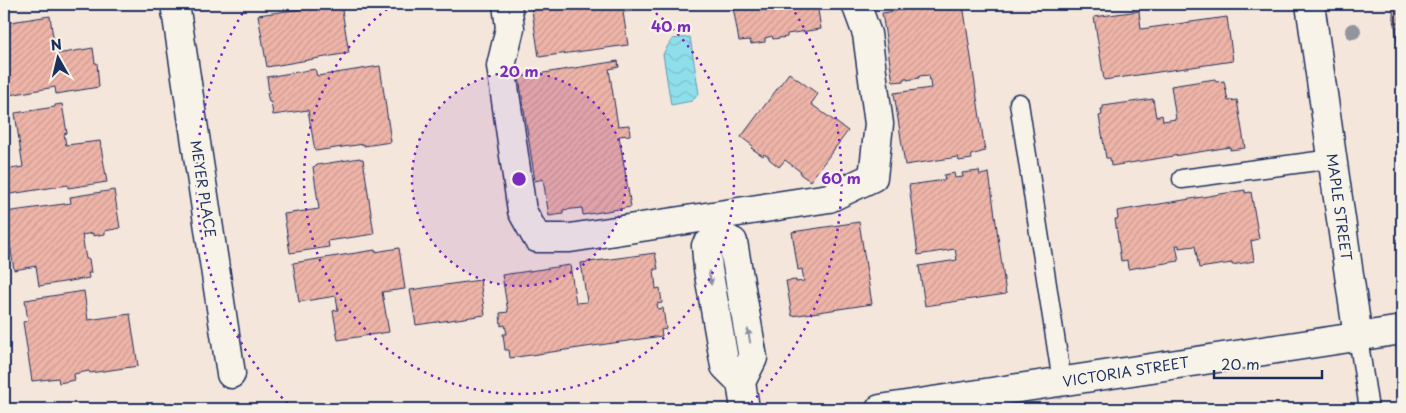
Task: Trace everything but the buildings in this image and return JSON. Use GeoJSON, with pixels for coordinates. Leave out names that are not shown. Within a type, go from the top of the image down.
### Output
{"type":"FeatureCollection","features":[{"type":"Feature","properties":{"kind":"street","name":"MEYER PLACE"},"geometry":{"type":"LineString","coordinates":[[176,4],[231,374]]}},
{"type":"Feature","properties":{"kind":"street"},"geometry":{"type":"LineString","coordinates":[[507,4],[510,28],[501,66],[522,211],[538,238],[570,238],[717,225],[829,198],[873,177],[879,124],[867,34],[856,4]]}},
{"type":"Feature","properties":{"kind":"street","name":"MAPLE STREET"},"geometry":{"type":"LineString","coordinates":[[1310,4],[1358,337]]}},
{"type":"Feature","properties":{"kind":"street"},"geometry":{"type":"LineString","coordinates":[[717,225],[733,242],[753,358],[741,382],[745,409]]}},
{"type":"Feature","properties":{"kind":"street","name":"VICTORIA STREET"},"geometry":{"type":"LineString","coordinates":[[880,409],[1402,330]]}},
{"type":"Feature","properties":{"kind":"lane"},"geometry":{"type":"LineString","coordinates":[[1019,103],[1062,382]]}},
{"type":"Feature","properties":{"kind":"lane"},"geometry":{"type":"LineString","coordinates":[[1182,179],[1332,159]]}},
{"type":"Feature","properties":{"kind":"lane","name":"MAPLE STREET"},"geometry":{"type":"LineString","coordinates":[[1358,337],[1370,409]]}},
{"type":"Feature","properties":{"kind":"water"},"geometry":{"type":"Polygon","coordinates":[[[690,37],[699,94],[692,101],[671,105],[663,54],[672,39],[690,37]]]}}]}
